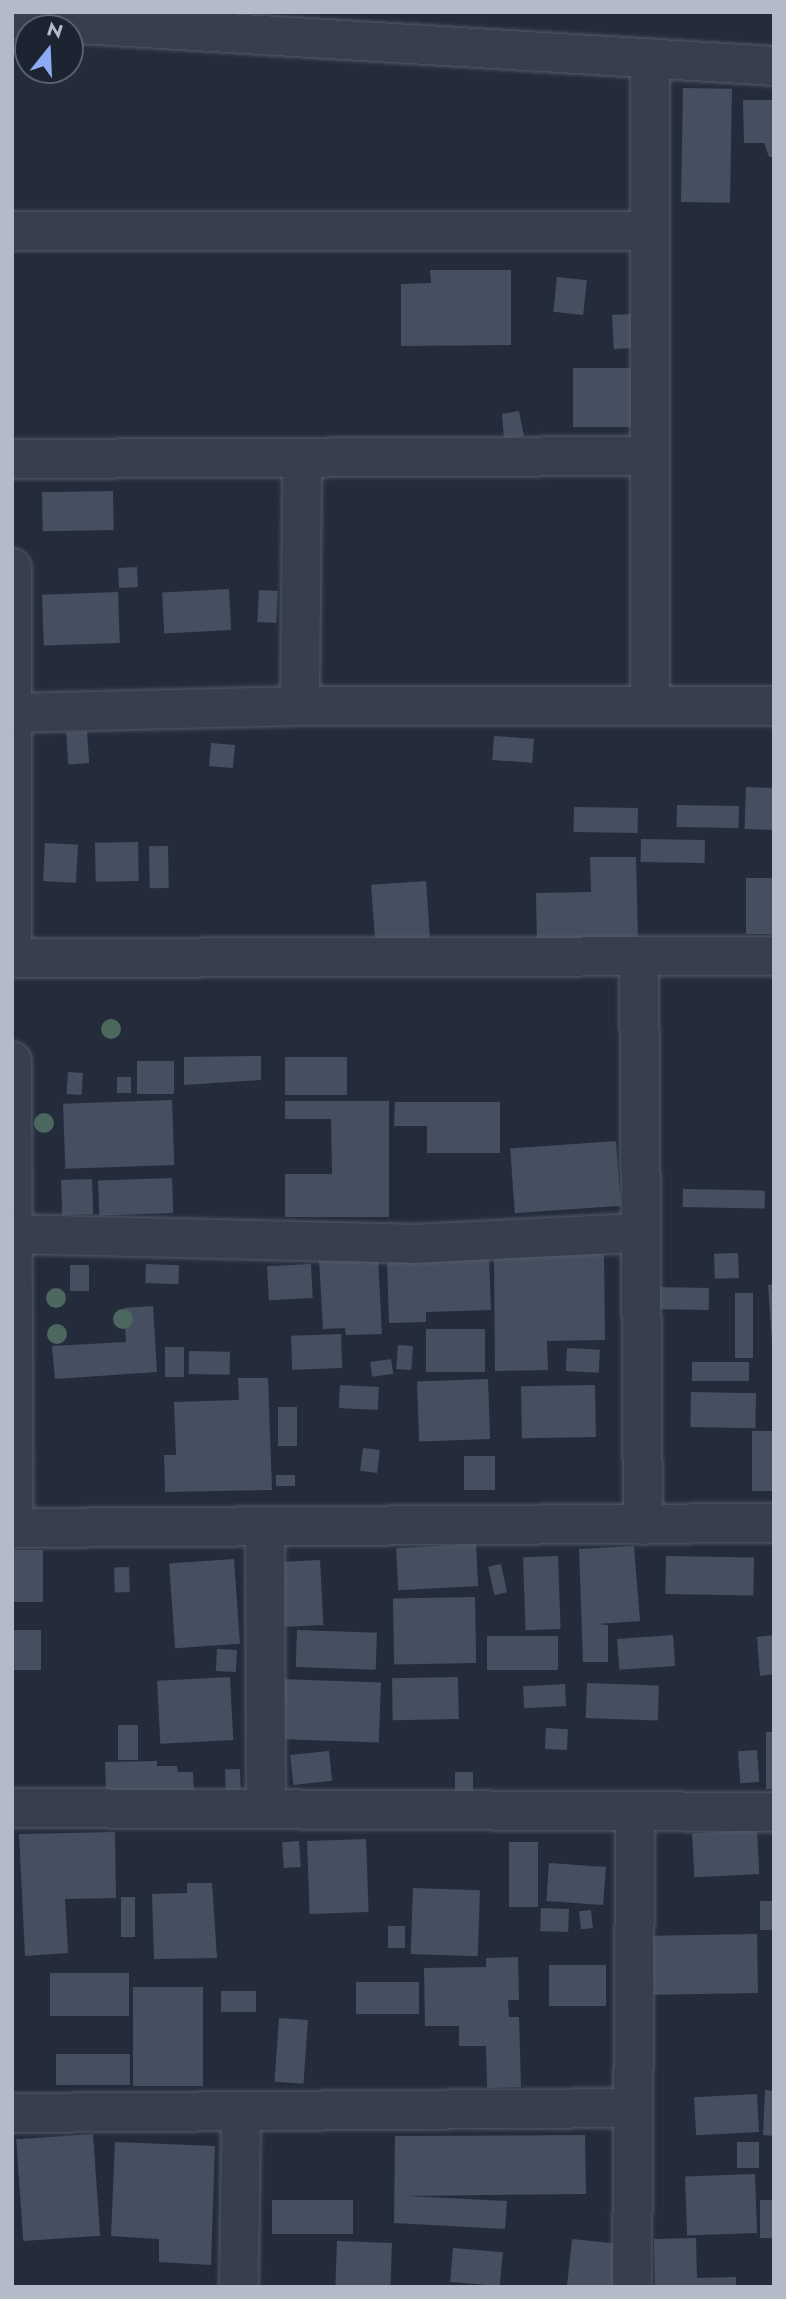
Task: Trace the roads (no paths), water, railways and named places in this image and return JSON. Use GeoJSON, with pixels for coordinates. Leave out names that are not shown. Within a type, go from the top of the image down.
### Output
{"type":"FeatureCollection","features":[{"type":"Feature","properties":{"kind":"street"},"geometry":{"type":"LineString","coordinates":[[12,20],[774,66]]}},
{"type":"Feature","properties":{"kind":"street"},"geometry":{"type":"LineString","coordinates":[[650,58],[650,706]]}},
{"type":"Feature","properties":{"kind":"street"},"geometry":{"type":"LineString","coordinates":[[12,231],[649,231]]}},
{"type":"Feature","properties":{"kind":"street"},"geometry":{"type":"LineString","coordinates":[[12,459],[650,456]]}},
{"type":"Feature","properties":{"kind":"street"},"geometry":{"type":"LineString","coordinates":[[300,706],[302,458]]}},
{"type":"Feature","properties":{"kind":"street"},"geometry":{"type":"LineString","coordinates":[[12,568],[12,936]]}},
{"type":"Feature","properties":{"kind":"street"},"geometry":{"type":"LineString","coordinates":[[13,713],[300,706],[774,706]]}},
{"type":"Feature","properties":{"kind":"street"},"geometry":{"type":"LineString","coordinates":[[639,956],[643,1525]]}},
{"type":"Feature","properties":{"kind":"street"},"geometry":{"type":"LineString","coordinates":[[12,958],[774,956]]}},
{"type":"Feature","properties":{"kind":"street"},"geometry":{"type":"LineString","coordinates":[[12,1061],[13,1528],[774,1523]]}},
{"type":"Feature","properties":{"kind":"street"},"geometry":{"type":"LineString","coordinates":[[13,1234],[412,1244],[641,1233]]}},
{"type":"Feature","properties":{"kind":"street"},"geometry":{"type":"LineString","coordinates":[[265,1527],[265,1809]]}},
{"type":"Feature","properties":{"kind":"street"},"geometry":{"type":"LineString","coordinates":[[12,1808],[774,1812]]}},
{"type":"Feature","properties":{"kind":"street"},"geometry":{"type":"LineString","coordinates":[[632,2287],[635,1811]]}},
{"type":"Feature","properties":{"kind":"street"},"geometry":{"type":"LineString","coordinates":[[12,2113],[633,2108]]}},
{"type":"Feature","properties":{"kind":"street"},"geometry":{"type":"LineString","coordinates":[[239,2287],[241,2112]]}}]}
